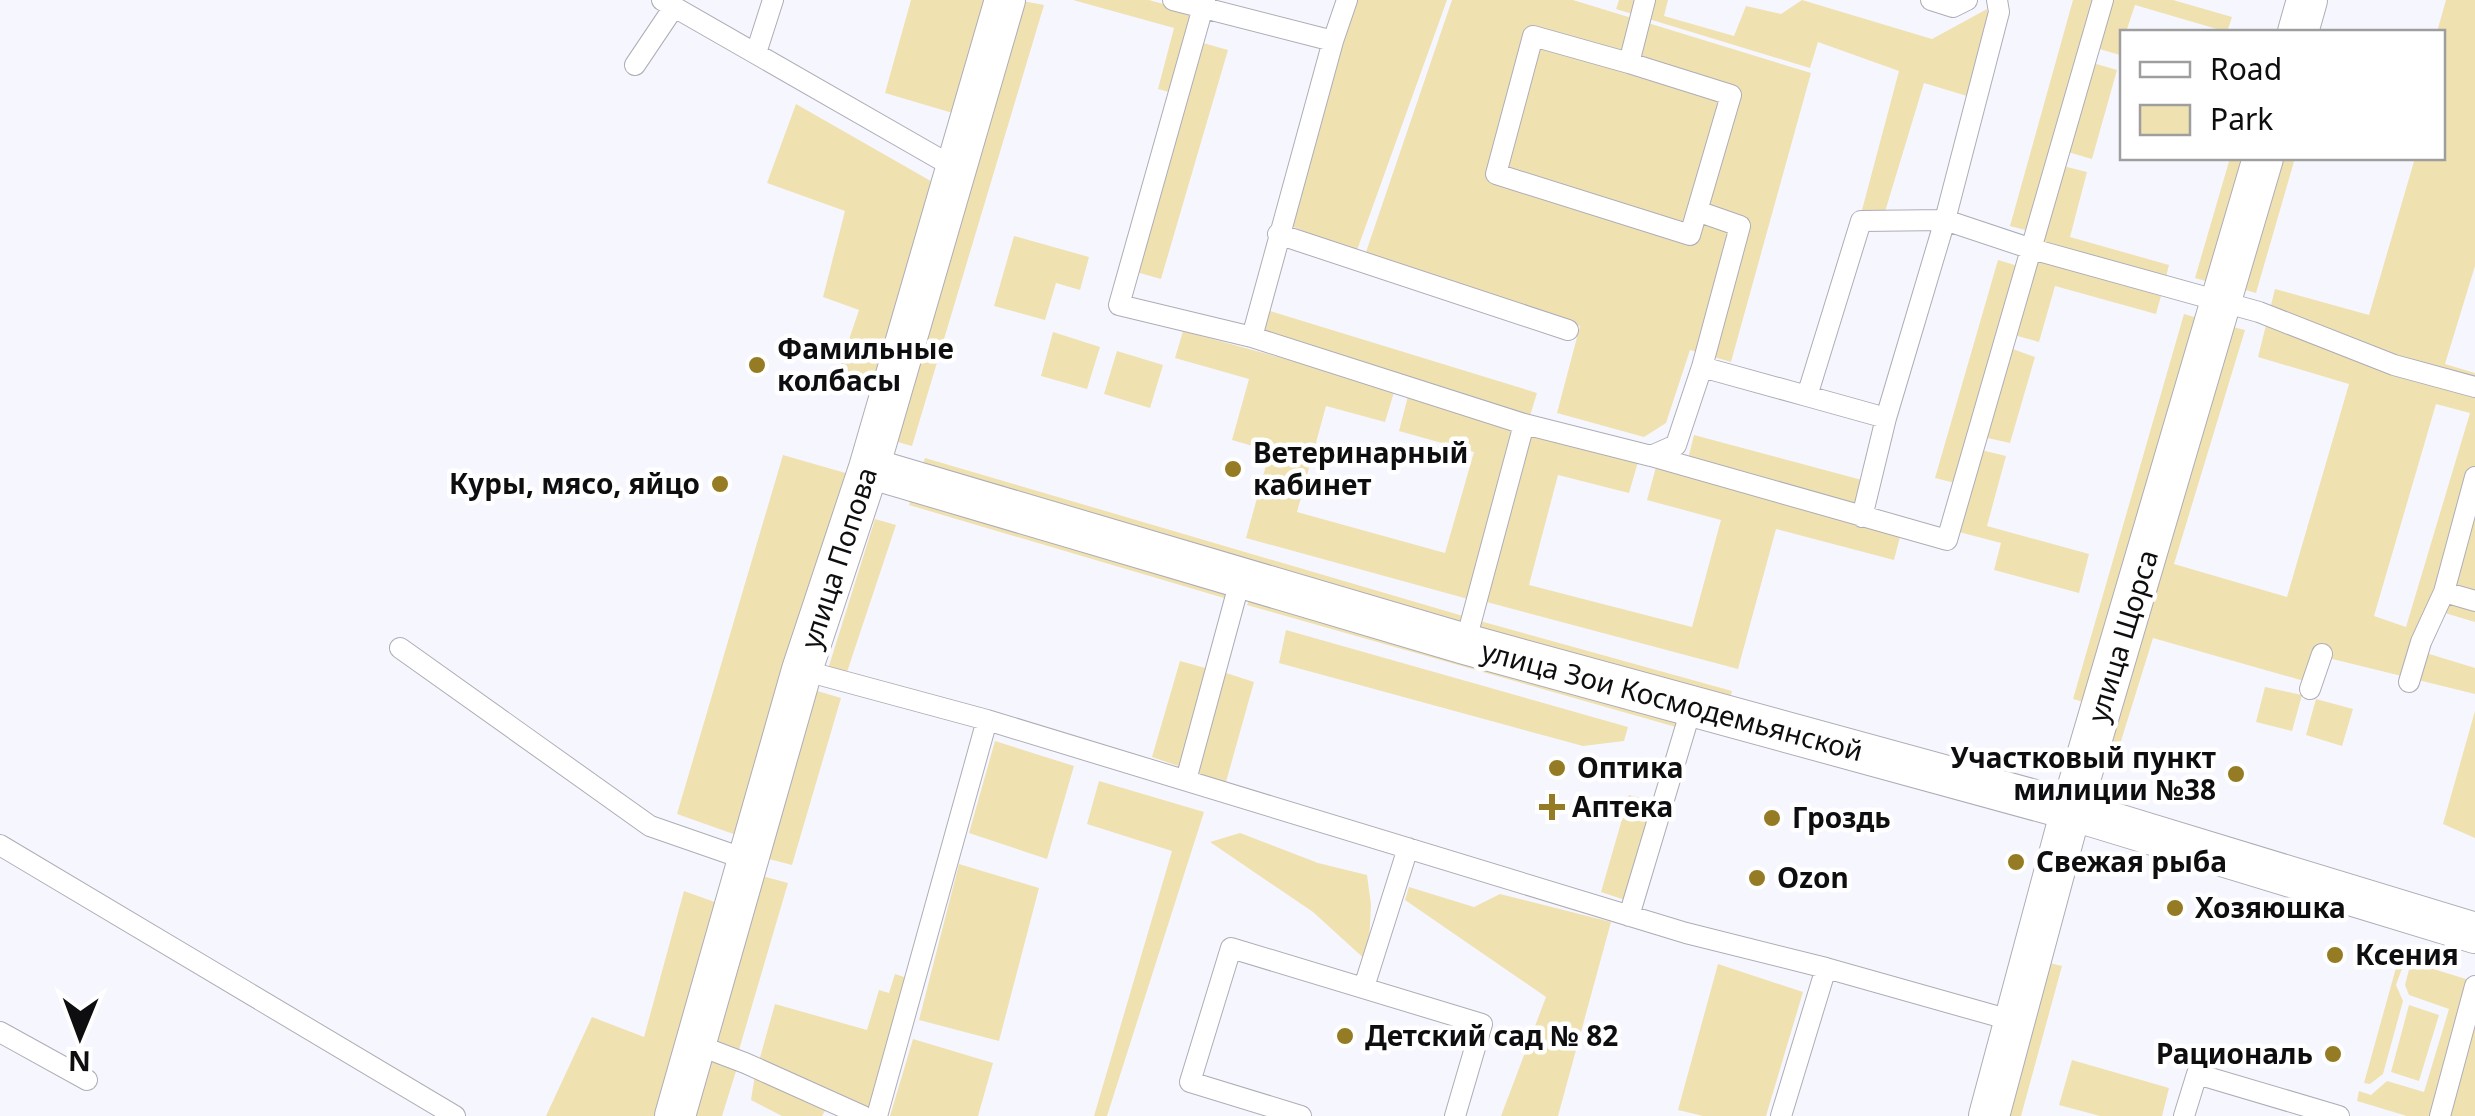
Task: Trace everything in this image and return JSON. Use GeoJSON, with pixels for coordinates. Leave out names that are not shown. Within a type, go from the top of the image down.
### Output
{"type":"FeatureCollection","features":[{"type":"Feature","properties":{"kind":"street","name":"улица Попова"},"geometry":{"type":"LineString","coordinates":[[675,1116],[802,670],[869,468],[1004,0]]}},
{"type":"Feature","properties":{"kind":"street"},"geometry":{"type":"LineString","coordinates":[[2299,30],[2307,0]]}},
{"type":"Feature","properties":{"kind":"street","name":"улица Щорса"},"geometry":{"type":"LineString","coordinates":[[1989,1116],[2071,810],[2262,160]]}},
{"type":"Feature","properties":{"kind":"street","name":"улица Зои Космодемьянской"},"geometry":{"type":"LineString","coordinates":[[869,468],[1465,644],[2071,810],[2475,933]]}},
{"type":"Feature","properties":{"kind":"lane"},"geometry":{"type":"LineString","coordinates":[[756,52],[773,0]]}},
{"type":"Feature","properties":{"kind":"lane"},"geometry":{"type":"LineString","coordinates":[[1173,0],[1204,4],[1332,41]]}},
{"type":"Feature","properties":{"kind":"lane"},"geometry":{"type":"LineString","coordinates":[[1252,337],[1332,41],[1347,0]]}},
{"type":"Feature","properties":{"kind":"lane"},"geometry":{"type":"LineString","coordinates":[[1629,63],[1644,0]]}},
{"type":"Feature","properties":{"kind":"lane"},"geometry":{"type":"LineString","coordinates":[[1931,0],[1953,6],[1967,0]]}},
{"type":"Feature","properties":{"kind":"lane"},"geometry":{"type":"LineString","coordinates":[[1862,517],[1886,418],[1946,220],[1999,12],[1997,0]]}},
{"type":"Feature","properties":{"kind":"lane"},"geometry":{"type":"LineString","coordinates":[[1204,4],[1119,305],[1252,337],[1524,424],[1947,540],[2103,0]]}},
{"type":"Feature","properties":{"kind":"lane"},"geometry":{"type":"LineString","coordinates":[[635,65],[668,3],[957,168]]}},
{"type":"Feature","properties":{"kind":"lane"},"geometry":{"type":"LineString","coordinates":[[1533,36],[1629,63],[1731,95],[1690,235],[1496,174],[1533,36]]}},
{"type":"Feature","properties":{"kind":"lane"},"geometry":{"type":"LineString","coordinates":[[1651,456],[1676,444],[1702,367],[1740,226],[1698,211]]}},
{"type":"Feature","properties":{"kind":"lane"},"geometry":{"type":"LineString","coordinates":[[1807,396],[1861,222],[1946,220],[2032,249],[2259,312],[2394,365],[2475,387]]}},
{"type":"Feature","properties":{"kind":"lane"},"geometry":{"type":"LineString","coordinates":[[1278,234],[1568,330]]}},
{"type":"Feature","properties":{"kind":"lane"},"geometry":{"type":"LineString","coordinates":[[1702,367],[1886,418]]}},
{"type":"Feature","properties":{"kind":"lane"},"geometry":{"type":"LineString","coordinates":[[1465,644],[1524,424]]}},
{"type":"Feature","properties":{"kind":"lane"},"geometry":{"type":"LineString","coordinates":[[2409,682],[2421,642],[2444,592],[2475,477]]}},
{"type":"Feature","properties":{"kind":"lane"},"geometry":{"type":"LineString","coordinates":[[1186,780],[1241,577]]}},
{"type":"Feature","properties":{"kind":"lane"},"geometry":{"type":"LineString","coordinates":[[2444,592],[2475,601]]}},
{"type":"Feature","properties":{"kind":"lane"},"geometry":{"type":"LineString","coordinates":[[400,648],[650,826],[748,860]]}},
{"type":"Feature","properties":{"kind":"lane"},"geometry":{"type":"LineString","coordinates":[[2310,689],[2322,654]]}},
{"type":"Feature","properties":{"kind":"lane"},"geometry":{"type":"LineString","coordinates":[[802,670],[987,720],[1628,916],[2014,1021]]}},
{"type":"Feature","properties":{"kind":"lane"},"geometry":{"type":"LineString","coordinates":[[1628,916],[1692,706]]}},
{"type":"Feature","properties":{"kind":"lane"},"geometry":{"type":"LineString","coordinates":[[877,1116],[987,720]]}},
{"type":"Feature","properties":{"kind":"lane"},"geometry":{"type":"LineString","coordinates":[[0,845],[454,1116]]}},
{"type":"Feature","properties":{"kind":"lane"},"geometry":{"type":"LineString","coordinates":[[1364,987],[1408,848]]}},
{"type":"Feature","properties":{"kind":"lane"},"geometry":{"type":"LineString","coordinates":[[1302,1116],[1190,1082],[1232,948],[1482,1024],[1454,1116]]}},
{"type":"Feature","properties":{"kind":"lane"},"geometry":{"type":"LineString","coordinates":[[1781,1116],[1826,968]]}},
{"type":"Feature","properties":{"kind":"lane"},"geometry":{"type":"LineString","coordinates":[[2440,1116],[2475,986]]}},
{"type":"Feature","properties":{"kind":"lane"},"geometry":{"type":"LineString","coordinates":[[0,1032],[87,1080]]}},
{"type":"Feature","properties":{"kind":"lane"},"geometry":{"type":"LineString","coordinates":[[695,1044],[863,1116]]}},
{"type":"Feature","properties":{"kind":"lane"},"geometry":{"type":"LineString","coordinates":[[2184,1116],[2197,1074],[2339,1116]]}},
{"type":"Feature","properties":{"kind":"green space"},"geometry":{"type":"Polygon","coordinates":[[[911,0],[987,0],[956,114],[885,93],[911,0]]]}},
{"type":"Feature","properties":{"kind":"green space"},"geometry":{"type":"Polygon","coordinates":[[[1017,0],[1044,5],[912,446],[887,439],[1017,0]]]}},
{"type":"Feature","properties":{"kind":"green space"},"geometry":{"type":"Polygon","coordinates":[[[1073,0],[1149,0],[1195,13],[1173,93],[1158,89],[1174,28],[1073,0]]]}},
{"type":"Feature","properties":{"kind":"green space"},"geometry":{"type":"Polygon","coordinates":[[[1356,0],[1447,0],[1356,253],[1289,225],[1356,0]]]}},
{"type":"Feature","properties":{"kind":"green space"},"geometry":{"type":"Polygon","coordinates":[[[1452,0],[1573,0],[1811,73],[1731,362],[1690,350],[1666,423],[1644,437],[1557,413],[1580,326],[1365,255],[1452,0]]]}},
{"type":"Feature","properties":{"kind":"green space"},"geometry":{"type":"Polygon","coordinates":[[[1619,0],[1668,0],[1664,16],[1734,36],[1746,6],[1781,14],[1802,0],[1932,39],[1987,9],[1989,20],[1967,96],[1924,83],[1884,215],[1862,210],[1899,71],[1818,42],[1810,68],[1616,9],[1619,0]]]}},
{"type":"Feature","properties":{"kind":"green space"},"geometry":{"type":"Polygon","coordinates":[[[2073,0],[2092,0],[2029,231],[2010,226],[2073,0]]]}},
{"type":"Feature","properties":{"kind":"green space"},"geometry":{"type":"Polygon","coordinates":[[[2110,0],[2173,0],[2232,17],[2228,30],[2220,30],[2135,5],[2127,30],[2120,30],[2120,55],[2096,48],[2110,0]]]}},
{"type":"Feature","properties":{"kind":"green space"},"geometry":{"type":"Polygon","coordinates":[[[2446,0],[2475,0],[2475,266],[2445,364],[2475,373],[2475,622],[2438,611],[2426,653],[2475,668],[2475,694],[2312,654],[2304,681],[2153,638],[2112,770],[2096,764],[2225,325],[2245,330],[2174,564],[2287,597],[2349,384],[2258,357],[2275,289],[2369,315],[2414,160],[2445,160],[2445,30],[2438,30],[2446,0]],[[2436,404],[2374,616],[2406,627],[2470,413],[2436,404]]]}},
{"type":"Feature","properties":{"kind":"green space"},"geometry":{"type":"Polygon","coordinates":[[[1203,43],[1228,50],[1161,279],[1136,272],[1203,43]]]}},
{"type":"Feature","properties":{"kind":"green space"},"geometry":{"type":"Polygon","coordinates":[[[2093,63],[2117,70],[2092,159],[2068,152],[2093,63]]]}},
{"type":"Feature","properties":{"kind":"green space"},"geometry":{"type":"Polygon","coordinates":[[[796,104],[943,188],[886,384],[838,372],[859,310],[823,297],[845,211],[767,183],[796,104]]]}},
{"type":"Feature","properties":{"kind":"green space"},"geometry":{"type":"Polygon","coordinates":[[[2229,160],[2252,160],[2216,284],[2195,278],[2229,160]]]}},
{"type":"Feature","properties":{"kind":"green space"},"geometry":{"type":"Polygon","coordinates":[[[2272,160],[2294,160],[2256,293],[2235,287],[2272,160]]]}},
{"type":"Feature","properties":{"kind":"green space"},"geometry":{"type":"Polygon","coordinates":[[[2063,166],[2087,172],[2070,237],[2169,265],[2165,281],[2040,246],[2063,166]]]}},
{"type":"Feature","properties":{"kind":"green space"},"geometry":{"type":"Polygon","coordinates":[[[1014,236],[1089,257],[1080,290],[1056,283],[1045,320],[994,306],[1014,236]]]}},
{"type":"Feature","properties":{"kind":"green space"},"geometry":{"type":"Polygon","coordinates":[[[1998,260],[2018,266],[1955,483],[1935,478],[1998,260]]]}},
{"type":"Feature","properties":{"kind":"green space"},"geometry":{"type":"Polygon","coordinates":[[[2035,260],[2161,296],[2156,314],[2055,286],[2039,342],[2014,335],[2035,260]]]}},
{"type":"Feature","properties":{"kind":"green space"},"geometry":{"type":"Polygon","coordinates":[[[1267,310],[1537,393],[1530,416],[1259,333],[1267,310]]]}},
{"type":"Feature","properties":{"kind":"green space"},"geometry":{"type":"Polygon","coordinates":[[[2184,314],[2208,321],[2097,706],[2073,699],[2184,314]]]}},
{"type":"Feature","properties":{"kind":"green space"},"geometry":{"type":"Polygon","coordinates":[[[1183,331],[1395,389],[1385,422],[1326,406],[1297,512],[1445,553],[1474,452],[1399,431],[1408,396],[1516,426],[1468,599],[1246,538],[1270,451],[1232,440],[1249,379],[1175,358],[1183,331]]]}},
{"type":"Feature","properties":{"kind":"green space"},"geometry":{"type":"Polygon","coordinates":[[[1053,332],[1100,347],[1087,389],[1041,376],[1053,332]]]}},
{"type":"Feature","properties":{"kind":"green space"},"geometry":{"type":"Polygon","coordinates":[[[2010,348],[2035,357],[2010,443],[1983,437],[2010,348]]]}},
{"type":"Feature","properties":{"kind":"green space"},"geometry":{"type":"Polygon","coordinates":[[[1117,351],[1163,365],[1150,408],[1104,394],[1117,351]]]}},
{"type":"Feature","properties":{"kind":"green space"},"geometry":{"type":"Polygon","coordinates":[[[1528,433],[1638,462],[1629,493],[1558,475],[1529,585],[1692,627],[1721,520],[1647,500],[1656,467],[1901,533],[1894,560],[1776,529],[1738,669],[1483,601],[1528,433]]]}},
{"type":"Feature","properties":{"kind":"green space"},"geometry":{"type":"Polygon","coordinates":[[[1694,435],[1862,480],[1855,504],[1688,459],[1694,435]]]}},
{"type":"Feature","properties":{"kind":"green space"},"geometry":{"type":"Polygon","coordinates":[[[1981,450],[2006,456],[1987,526],[2089,554],[2079,593],[1994,570],[2001,543],[1959,532],[1981,450]]]}},
{"type":"Feature","properties":{"kind":"green space"},"geometry":{"type":"Polygon","coordinates":[[[783,455],[849,474],[742,837],[677,814],[783,455]]]}},
{"type":"Feature","properties":{"kind":"green space"},"geometry":{"type":"Polygon","coordinates":[[[925,458],[1463,616],[1458,632],[920,474],[925,458]]]}},
{"type":"Feature","properties":{"kind":"green space"},"geometry":{"type":"Polygon","coordinates":[[[914,490],[1228,584],[1224,598],[909,505],[914,490]]]}},
{"type":"Feature","properties":{"kind":"green space"},"geometry":{"type":"Polygon","coordinates":[[[875,519],[896,525],[846,675],[828,669],[875,519]]]}},
{"type":"Feature","properties":{"kind":"green space"},"geometry":{"type":"Polygon","coordinates":[[[1253,588],[1681,709],[1676,727],[1247,605],[1253,588]]]}},
{"type":"Feature","properties":{"kind":"green space"},"geometry":{"type":"Polygon","coordinates":[[[1480,621],[1732,691],[1727,709],[1475,639],[1480,621]]]}},
{"type":"Feature","properties":{"kind":"green space"},"geometry":{"type":"Polygon","coordinates":[[[1286,630],[1628,727],[1624,741],[1583,746],[1279,663],[1286,630]]]}},
{"type":"Feature","properties":{"kind":"green space"},"geometry":{"type":"Polygon","coordinates":[[[1180,661],[1209,669],[1181,767],[1152,757],[1180,661]]]}},
{"type":"Feature","properties":{"kind":"green space"},"geometry":{"type":"Polygon","coordinates":[[[1223,672],[1254,682],[1226,782],[1196,773],[1223,672]]]}},
{"type":"Feature","properties":{"kind":"green space"},"geometry":{"type":"Polygon","coordinates":[[[2265,687],[2302,695],[2292,731],[2256,722],[2265,687]]]}},
{"type":"Feature","properties":{"kind":"green space"},"geometry":{"type":"Polygon","coordinates":[[[814,690],[841,698],[792,865],[765,858],[814,690]]]}},
{"type":"Feature","properties":{"kind":"green space"},"geometry":{"type":"Polygon","coordinates":[[[2316,699],[2353,709],[2342,746],[2306,735],[2316,699]]]}},
{"type":"Feature","properties":{"kind":"green space"},"geometry":{"type":"Polygon","coordinates":[[[2475,711],[2475,838],[2443,824],[2475,711]]]}},
{"type":"Feature","properties":{"kind":"green space"},"geometry":{"type":"Polygon","coordinates":[[[995,741],[1074,766],[1047,859],[969,833],[995,741]]]}},
{"type":"Feature","properties":{"kind":"green space"},"geometry":{"type":"Polygon","coordinates":[[[1099,781],[1204,812],[1107,1116],[1094,1116],[1172,851],[1087,824],[1099,781]]]}},
{"type":"Feature","properties":{"kind":"green space"},"geometry":{"type":"Polygon","coordinates":[[[1629,795],[1658,803],[1628,901],[1601,892],[1629,795]]]}},
{"type":"Feature","properties":{"kind":"green space"},"geometry":{"type":"Polygon","coordinates":[[[1240,833],[1318,863],[1367,875],[1371,905],[1368,962],[1313,912],[1210,842],[1240,833]]]}},
{"type":"Feature","properties":{"kind":"green space"},"geometry":{"type":"Polygon","coordinates":[[[959,864],[1039,888],[999,1041],[919,1020],[959,864]]]}},
{"type":"Feature","properties":{"kind":"green space"},"geometry":{"type":"Polygon","coordinates":[[[758,875],[788,883],[739,1050],[709,1038],[758,875]]]}},
{"type":"Feature","properties":{"kind":"green space"},"geometry":{"type":"Polygon","coordinates":[[[1409,887],[1474,907],[1500,894],[1611,922],[1558,1116],[1501,1116],[1546,997],[1405,900],[1409,887]]]}},
{"type":"Feature","properties":{"kind":"green space"},"geometry":{"type":"Polygon","coordinates":[[[684,891],[723,905],[663,1116],[546,1116],[592,1017],[644,1037],[684,891]]]}},
{"type":"Feature","properties":{"kind":"green space"},"geometry":{"type":"Polygon","coordinates":[[[2399,957],[2405,960],[2396,985],[2403,1001],[2383,1074],[2370,1084],[2364,1083],[2399,957]]]}},
{"type":"Feature","properties":{"kind":"green space"},"geometry":{"type":"Polygon","coordinates":[[[2041,961],[2062,966],[2021,1116],[1998,1116],[2041,961]]]}},
{"type":"Feature","properties":{"kind":"green space"},"geometry":{"type":"Polygon","coordinates":[[[2411,962],[2469,980],[2433,1116],[2407,1116],[2357,1101],[2359,1091],[2371,1095],[2387,1081],[2424,1092],[2449,1009],[2409,995],[2405,985],[2411,962]]]}},
{"type":"Feature","properties":{"kind":"green space"},"geometry":{"type":"Polygon","coordinates":[[[1718,964],[1803,992],[1766,1116],[1703,1116],[1678,1110],[1718,964]]]}},
{"type":"Feature","properties":{"kind":"green space"},"geometry":{"type":"Polygon","coordinates":[[[895,974],[910,979],[872,1110],[759,1061],[775,1004],[867,1030],[879,990],[889,993],[895,974]]]}},
{"type":"Feature","properties":{"kind":"green space"},"geometry":{"type":"Polygon","coordinates":[[[2409,1005],[2439,1015],[2419,1081],[2391,1072],[2409,1005]]]}},
{"type":"Feature","properties":{"kind":"green space"},"geometry":{"type":"Polygon","coordinates":[[[2475,1016],[2475,1116],[2449,1116],[2475,1016]]]}},
{"type":"Feature","properties":{"kind":"green space"},"geometry":{"type":"Polygon","coordinates":[[[913,1039],[993,1063],[978,1116],[890,1116],[913,1039]]]}},
{"type":"Feature","properties":{"kind":"green space"},"geometry":{"type":"Polygon","coordinates":[[[701,1054],[737,1068],[722,1116],[682,1116],[701,1054]]]}},
{"type":"Feature","properties":{"kind":"green space"},"geometry":{"type":"Polygon","coordinates":[[[2072,1060],[2169,1088],[2162,1116],[2100,1116],[2059,1105],[2072,1060]]]}},
{"type":"Feature","properties":{"kind":"green space"},"geometry":{"type":"Polygon","coordinates":[[[755,1075],[826,1109],[822,1116],[782,1116],[751,1100],[755,1075]]]}},
{"type":"Feature","properties":{"kind":"place","name":"Фамильные колбасы"},"geometry":{"type":"Point","coordinates":[757,365]}},
{"type":"Feature","properties":{"kind":"place","name":"Ветеринарный кабинет"},"geometry":{"type":"Point","coordinates":[1233,469]}},
{"type":"Feature","properties":{"kind":"place","name":"Куры, мясо, яйцо"},"geometry":{"type":"Point","coordinates":[720,484]}},
{"type":"Feature","properties":{"kind":"place","name":"Оптика"},"geometry":{"type":"Point","coordinates":[1557,768]}},
{"type":"Feature","properties":{"kind":"place","name":"Участковый пункт милиции №38"},"geometry":{"type":"Point","coordinates":[2236,774]}},
{"type":"Feature","properties":{"kind":"place","name":"Аптека"},"geometry":{"type":"Point","coordinates":[1552,807]}},
{"type":"Feature","properties":{"kind":"place","name":"Гроздь"},"geometry":{"type":"Point","coordinates":[1772,818]}},
{"type":"Feature","properties":{"kind":"place","name":"Свежая рыба"},"geometry":{"type":"Point","coordinates":[2016,862]}},
{"type":"Feature","properties":{"kind":"place","name":"Ozon"},"geometry":{"type":"Point","coordinates":[1757,878]}},
{"type":"Feature","properties":{"kind":"place","name":"Хозяюшка"},"geometry":{"type":"Point","coordinates":[2175,908]}},
{"type":"Feature","properties":{"kind":"place","name":"Ксения"},"geometry":{"type":"Point","coordinates":[2335,955]}},
{"type":"Feature","properties":{"kind":"place","name":"Детский сад № 82"},"geometry":{"type":"Point","coordinates":[1345,1036]}},
{"type":"Feature","properties":{"kind":"place","name":"Рациональ"},"geometry":{"type":"Point","coordinates":[2333,1054]}}]}
